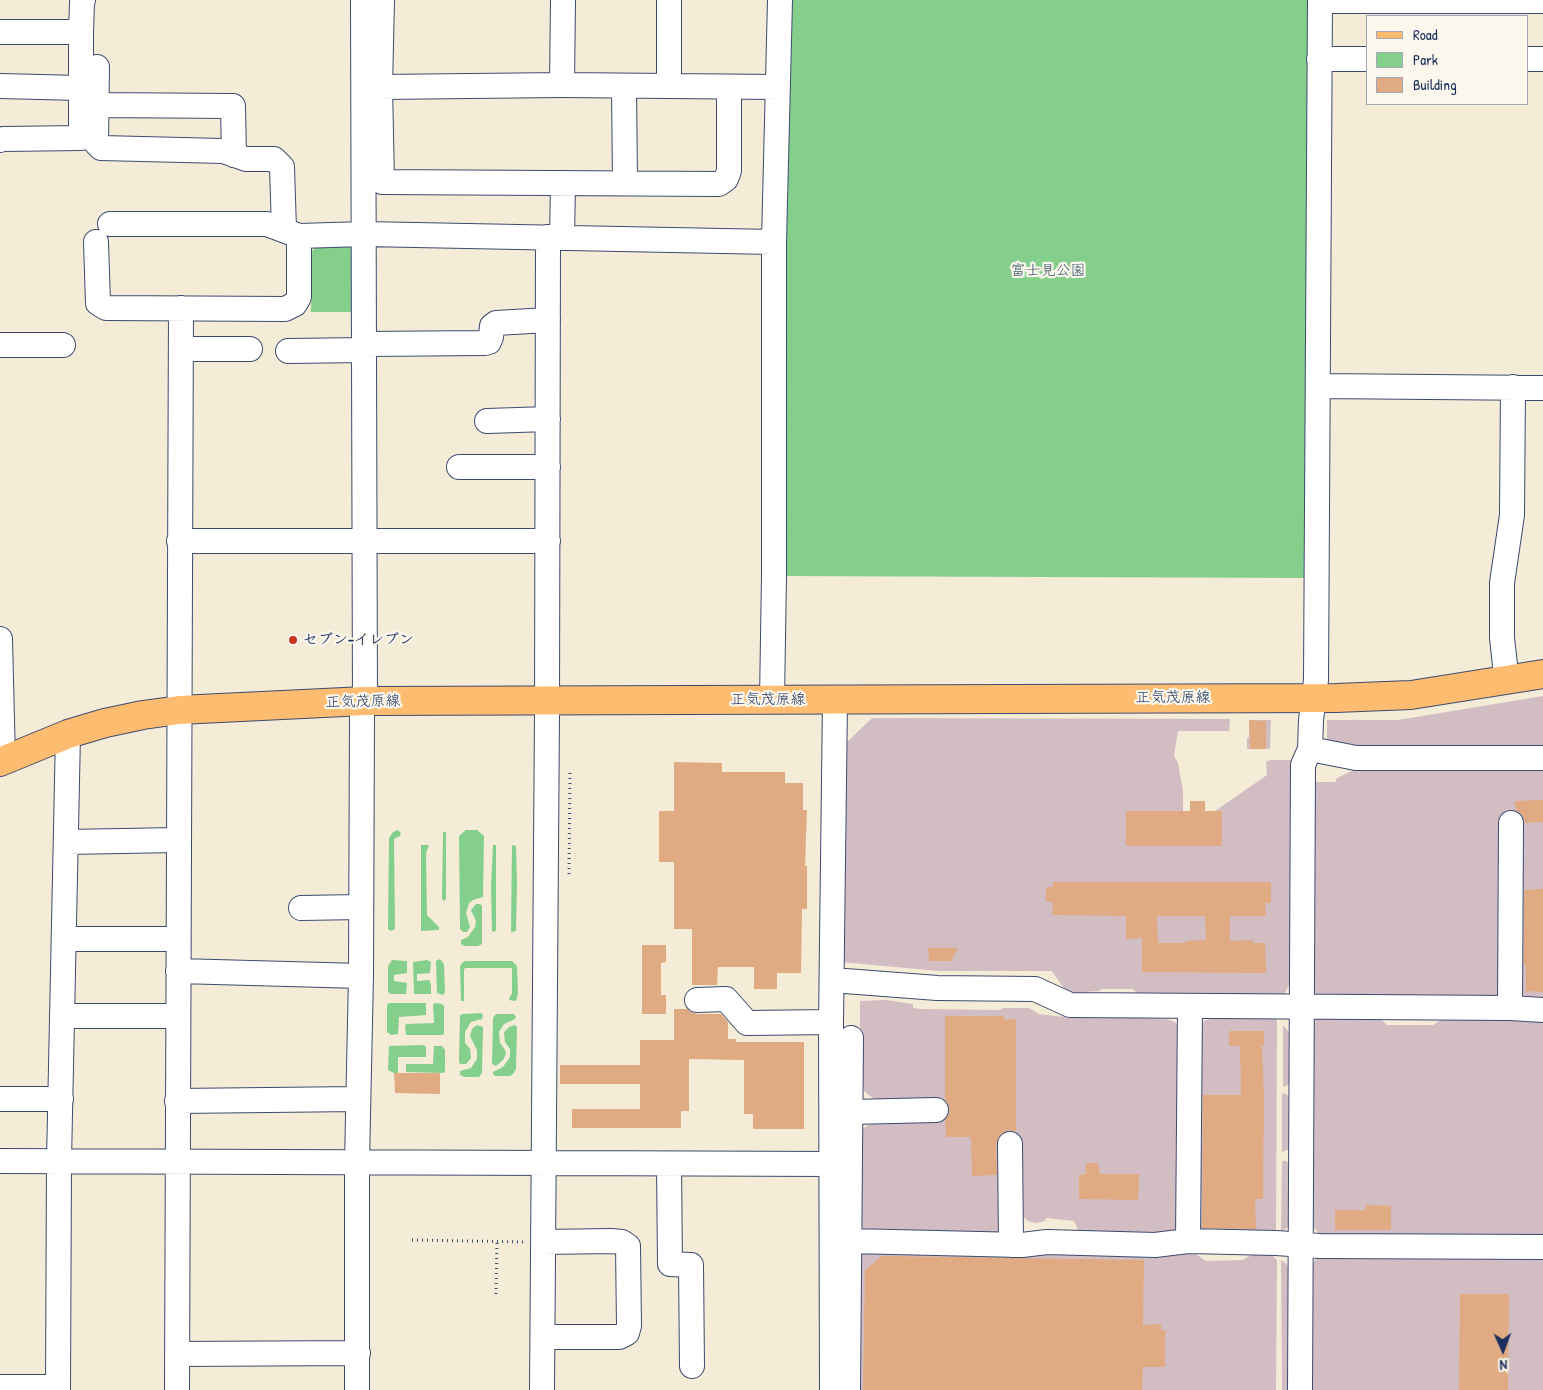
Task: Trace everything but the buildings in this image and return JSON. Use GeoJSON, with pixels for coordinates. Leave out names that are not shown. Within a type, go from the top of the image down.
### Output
{"type":"FeatureCollection","features":[{"type":"Feature","properties":{"kind":"main road","name":"正気茂原線"},"geometry":{"type":"LineString","coordinates":[[1,761],[68,734],[124,719],[178,710],[365,701],[1314,698],[1411,695],[1543,674]]}},
{"type":"Feature","properties":{"kind":"street"},"geometry":{"type":"LineString","coordinates":[[0,140],[3,138],[81,138],[80,88],[83,0]]}},
{"type":"Feature","properties":{"kind":"street"},"geometry":{"type":"LineString","coordinates":[[357,1390],[357,1162],[361,976],[362,712],[365,701],[363,0]]}},
{"type":"Feature","properties":{"kind":"street"},"geometry":{"type":"LineString","coordinates":[[382,0],[380,87],[382,182],[719,184],[726,178],[729,171],[729,87]]}},
{"type":"Feature","properties":{"kind":"street"},"geometry":{"type":"LineString","coordinates":[[562,85],[563,0]]}},
{"type":"Feature","properties":{"kind":"street"},"geometry":{"type":"LineString","coordinates":[[669,0],[669,86]]}},
{"type":"Feature","properties":{"kind":"street"},"geometry":{"type":"LineString","coordinates":[[772,700],[774,242],[780,0]]}},
{"type":"Feature","properties":{"kind":"street"},"geometry":{"type":"LineString","coordinates":[[1300,1390],[1304,765],[1310,748],[1316,671],[1320,0],[1543,1]]}},
{"type":"Feature","properties":{"kind":"street"},"geometry":{"type":"LineString","coordinates":[[0,32],[81,32]]}},
{"type":"Feature","properties":{"kind":"street"},"geometry":{"type":"LineString","coordinates":[[1319,59],[1366,59]]}},
{"type":"Feature","properties":{"kind":"street"},"geometry":{"type":"LineString","coordinates":[[1528,59],[1543,59]]}},
{"type":"Feature","properties":{"kind":"street"},"geometry":{"type":"LineString","coordinates":[[96,242],[98,303],[106,308],[286,309],[294,304],[298,297],[282,167],[274,159],[246,159],[223,151],[101,148],[96,143],[97,67]]}},
{"type":"Feature","properties":{"kind":"street"},"geometry":{"type":"LineString","coordinates":[[380,87],[562,85],[778,88]]}},
{"type":"Feature","properties":{"kind":"street"},"geometry":{"type":"LineString","coordinates":[[0,86],[80,88]]}},
{"type":"Feature","properties":{"kind":"street"},"geometry":{"type":"LineString","coordinates":[[624,86],[625,183]]}},
{"type":"Feature","properties":{"kind":"street"},"geometry":{"type":"LineString","coordinates":[[97,105],[233,106],[234,155]]}},
{"type":"Feature","properties":{"kind":"street"},"geometry":{"type":"LineString","coordinates":[[542,1390],[548,701],[548,320],[555,237],[563,183]]}},
{"type":"Feature","properties":{"kind":"street"},"geometry":{"type":"LineString","coordinates":[[110,224],[267,224],[291,232],[774,242]]}},
{"type":"Feature","properties":{"kind":"street"},"geometry":{"type":"LineString","coordinates":[[177,1390],[178,710],[181,308]]}},
{"type":"Feature","properties":{"kind":"street"},"geometry":{"type":"LineString","coordinates":[[288,350],[485,343],[489,342],[492,326],[496,323],[548,320]]}},
{"type":"Feature","properties":{"kind":"street"},"geometry":{"type":"LineString","coordinates":[[0,345],[63,345]]}},
{"type":"Feature","properties":{"kind":"street"},"geometry":{"type":"LineString","coordinates":[[182,349],[250,349]]}},
{"type":"Feature","properties":{"kind":"street"},"geometry":{"type":"LineString","coordinates":[[1318,386],[1543,388]]}},
{"type":"Feature","properties":{"kind":"street"},"geometry":{"type":"LineString","coordinates":[[1504,680],[1502,583],[1512,515],[1513,387]]}},
{"type":"Feature","properties":{"kind":"street"},"geometry":{"type":"LineString","coordinates":[[487,421],[548,419]]}},
{"type":"Feature","properties":{"kind":"street"},"geometry":{"type":"LineString","coordinates":[[458,467],[548,467]]}},
{"type":"Feature","properties":{"kind":"street"},"geometry":{"type":"LineString","coordinates":[[180,541],[548,542]]}},
{"type":"Feature","properties":{"kind":"street"},"geometry":{"type":"LineString","coordinates":[[0,639],[1,761]]}},
{"type":"Feature","properties":{"kind":"street"},"geometry":{"type":"LineString","coordinates":[[832,1390],[831,1022],[835,700]]}},
{"type":"Feature","properties":{"kind":"street"},"geometry":{"type":"LineString","coordinates":[[0,1387],[58,1388],[59,1161],[68,734]]}},
{"type":"Feature","properties":{"kind":"street"},"geometry":{"type":"LineString","coordinates":[[1310,748],[1356,758],[1543,758]]}},
{"type":"Feature","properties":{"kind":"street"},"geometry":{"type":"LineString","coordinates":[[1510,1008],[1511,823]]}},
{"type":"Feature","properties":{"kind":"street"},"geometry":{"type":"LineString","coordinates":[[66,842],[178,840]]}},
{"type":"Feature","properties":{"kind":"street"},"geometry":{"type":"LineString","coordinates":[[301,908],[361,907]]}},
{"type":"Feature","properties":{"kind":"street"},"geometry":{"type":"LineString","coordinates":[[64,939],[178,939]]}},
{"type":"Feature","properties":{"kind":"street"},"geometry":{"type":"LineString","coordinates":[[178,971],[361,976]]}},
{"type":"Feature","properties":{"kind":"street"},"geometry":{"type":"LineString","coordinates":[[832,980],[938,988],[1035,989],[1070,1005],[1510,1008],[1543,1010]]}},
{"type":"Feature","properties":{"kind":"street"},"geometry":{"type":"LineString","coordinates":[[697,1000],[726,1000],[747,1022],[831,1022]]}},
{"type":"Feature","properties":{"kind":"street"},"geometry":{"type":"LineString","coordinates":[[1188,1241],[1190,1007]]}},
{"type":"Feature","properties":{"kind":"street"},"geometry":{"type":"LineString","coordinates":[[62,1016],[178,1016]]}},
{"type":"Feature","properties":{"kind":"street"},"geometry":{"type":"LineString","coordinates":[[848,1390],[851,1038]]}},
{"type":"Feature","properties":{"kind":"street"},"geometry":{"type":"LineString","coordinates":[[0,1098],[61,1099]]}},
{"type":"Feature","properties":{"kind":"street"},"geometry":{"type":"LineString","coordinates":[[178,1101],[358,1099]]}},
{"type":"Feature","properties":{"kind":"street"},"geometry":{"type":"LineString","coordinates":[[850,1112],[936,1110]]}},
{"type":"Feature","properties":{"kind":"street"},"geometry":{"type":"LineString","coordinates":[[1010,1144],[1011,1245]]}},
{"type":"Feature","properties":{"kind":"street"},"geometry":{"type":"LineString","coordinates":[[0,1161],[832,1164]]}},
{"type":"Feature","properties":{"kind":"street"},"geometry":{"type":"LineString","coordinates":[[669,1164],[670,1264],[691,1265],[692,1366]]}},
{"type":"Feature","properties":{"kind":"street"},"geometry":{"type":"LineString","coordinates":[[543,1242],[611,1241],[622,1242],[628,1246],[629,1326],[627,1333],[620,1337],[543,1337]]}},
{"type":"Feature","properties":{"kind":"street"},"geometry":{"type":"LineString","coordinates":[[850,1241],[1011,1245],[1047,1242],[1156,1245],[1188,1241],[1320,1246],[1543,1247]]}},
{"type":"Feature","properties":{"kind":"street"},"geometry":{"type":"LineString","coordinates":[[177,1354],[358,1353]]}},
{"type":"Feature","properties":{"kind":"path"},"geometry":{"type":"LineString","coordinates":[[569,874],[570,770]]}},
{"type":"Feature","properties":{"kind":"path"},"geometry":{"type":"LineString","coordinates":[[412,1240],[543,1242]]}},
{"type":"Feature","properties":{"kind":"path"},"geometry":{"type":"LineString","coordinates":[[496,1294],[497,1241]]}},
{"type":"Feature","properties":{"kind":"shaded area"},"geometry":{"type":"Polygon","coordinates":[[[1543,696],[1543,750],[1327,746],[1327,720],[1398,720],[1543,696]]]}},
{"type":"Feature","properties":{"kind":"shaded area"},"geometry":{"type":"Polygon","coordinates":[[[872,718],[1230,719],[1229,731],[1178,731],[1174,756],[1178,763],[1183,791],[1183,811],[1190,811],[1190,801],[1205,801],[1205,811],[1215,811],[1267,775],[1266,762],[1270,760],[1293,760],[1292,979],[1281,1000],[1138,994],[1133,989],[1101,989],[1100,991],[1067,993],[1052,971],[938,971],[841,962],[843,746],[872,718]]]}},
{"type":"Feature","properties":{"kind":"shaded area"},"geometry":{"type":"Polygon","coordinates":[[[1249,720],[1271,720],[1270,749],[1247,749],[1249,720]]]}},
{"type":"Feature","properties":{"kind":"shaded area"},"geometry":{"type":"Polygon","coordinates":[[[1354,770],[1543,771],[1543,998],[1311,995],[1311,787],[1315,782],[1335,782],[1337,778],[1354,770]]]}},
{"type":"Feature","properties":{"kind":"shaded area"},"geometry":{"type":"Polygon","coordinates":[[[886,1000],[913,1004],[913,1008],[921,1009],[1000,1010],[1003,1008],[1029,1008],[1039,1014],[1064,1017],[1132,1017],[1167,1019],[1175,1022],[1178,1026],[1178,1227],[1175,1232],[1144,1238],[1144,1232],[1086,1234],[1078,1230],[1074,1221],[1046,1218],[1045,1221],[1035,1223],[1028,1221],[1020,1214],[1006,1237],[971,1237],[970,1231],[868,1233],[857,1222],[858,1132],[882,1116],[882,1105],[865,1092],[857,1078],[860,1001],[886,1000]]]}},
{"type":"Feature","properties":{"kind":"shaded area"},"geometry":{"type":"Polygon","coordinates":[[[1319,1016],[1377,1016],[1387,1025],[1433,1025],[1445,1017],[1543,1018],[1543,1240],[1324,1239],[1309,1222],[1312,1029],[1315,1020],[1319,1016]]]}},
{"type":"Feature","properties":{"kind":"shaded area"},"geometry":{"type":"Polygon","coordinates":[[[1273,1017],[1277,1020],[1276,1231],[1199,1232],[1200,1027],[1204,1021],[1214,1018],[1273,1017]]]}},
{"type":"Feature","properties":{"kind":"shaded area"},"geometry":{"type":"Polygon","coordinates":[[[1283,1025],[1291,1035],[1291,1084],[1283,1087],[1283,1025]]]}},
{"type":"Feature","properties":{"kind":"shaded area"},"geometry":{"type":"Polygon","coordinates":[[[1282,1093],[1291,1098],[1290,1149],[1282,1152],[1282,1093]]]}},
{"type":"Feature","properties":{"kind":"shaded area"},"geometry":{"type":"Polygon","coordinates":[[[1282,1161],[1290,1164],[1290,1222],[1288,1227],[1281,1232],[1282,1161]]]}},
{"type":"Feature","properties":{"kind":"shaded area"},"geometry":{"type":"Polygon","coordinates":[[[865,1249],[1194,1253],[1206,1261],[1243,1260],[1253,1254],[1271,1254],[1277,1260],[1276,1390],[855,1390],[857,1259],[865,1249]]]}},
{"type":"Feature","properties":{"kind":"shaded area"},"geometry":{"type":"Polygon","coordinates":[[[1320,1255],[1543,1256],[1543,1390],[1308,1390],[1309,1267],[1320,1255]]]}},
{"type":"Feature","properties":{"kind":"shaded area"},"geometry":{"type":"Polygon","coordinates":[[[1281,1260],[1286,1263],[1289,1270],[1289,1390],[1282,1390],[1281,1260]]]}},
{"type":"Feature","properties":{"kind":"green space","name":"富士見公園"},"geometry":{"type":"Polygon","coordinates":[[[779,0],[1320,0],[1317,578],[774,576],[779,0]]]}},
{"type":"Feature","properties":{"kind":"green space"},"geometry":{"type":"Polygon","coordinates":[[[320,243],[359,243],[360,312],[311,312],[312,251],[320,243]]]}},
{"type":"Feature","properties":{"kind":"green space"},"geometry":{"type":"Polygon","coordinates":[[[398,830],[401,833],[400,836],[394,839],[395,929],[391,931],[388,929],[389,838],[393,832],[398,830]]]}},
{"type":"Feature","properties":{"kind":"green space"},"geometry":{"type":"Polygon","coordinates":[[[466,830],[477,830],[484,836],[483,897],[469,903],[466,913],[470,927],[467,932],[463,932],[460,929],[459,836],[466,830]]]}},
{"type":"Feature","properties":{"kind":"green space"},"geometry":{"type":"Polygon","coordinates":[[[443,832],[446,832],[446,899],[444,901],[442,899],[443,832]]]}},
{"type":"Feature","properties":{"kind":"green space"},"geometry":{"type":"Polygon","coordinates":[[[421,845],[429,845],[426,853],[427,915],[439,927],[439,930],[421,931],[421,845]]]}},
{"type":"Feature","properties":{"kind":"green space"},"geometry":{"type":"Polygon","coordinates":[[[493,845],[496,845],[496,930],[494,932],[492,931],[491,886],[493,845]]]}},
{"type":"Feature","properties":{"kind":"green space"},"geometry":{"type":"Polygon","coordinates":[[[512,845],[516,846],[517,884],[516,931],[512,932],[511,931],[512,845]]]}},
{"type":"Feature","properties":{"kind":"green space"},"geometry":{"type":"Polygon","coordinates":[[[476,904],[482,906],[482,944],[478,946],[464,946],[461,944],[461,940],[468,937],[475,927],[476,921],[471,910],[476,904]]]}},
{"type":"Feature","properties":{"kind":"green space"},"geometry":{"type":"Polygon","coordinates":[[[440,959],[444,964],[445,992],[443,995],[437,993],[436,961],[440,959]]]}},
{"type":"Feature","properties":{"kind":"green space"},"geometry":{"type":"Polygon","coordinates":[[[392,960],[407,961],[407,973],[394,975],[394,981],[407,983],[406,994],[391,994],[388,992],[388,966],[392,960]]]}},
{"type":"Feature","properties":{"kind":"green space"},"geometry":{"type":"Polygon","coordinates":[[[427,960],[431,962],[430,973],[417,974],[417,981],[429,980],[431,994],[414,994],[413,962],[427,960]]]}},
{"type":"Feature","properties":{"kind":"green space"},"geometry":{"type":"Polygon","coordinates":[[[465,961],[512,961],[517,966],[518,994],[516,1001],[509,1000],[512,994],[512,968],[465,968],[464,1001],[461,1001],[460,967],[465,961]]]}},
{"type":"Feature","properties":{"kind":"green space"},"geometry":{"type":"Polygon","coordinates":[[[389,1003],[426,1003],[426,1015],[399,1017],[398,1034],[391,1035],[387,1032],[387,1005],[389,1003]]]}},
{"type":"Feature","properties":{"kind":"green space"},"geometry":{"type":"Polygon","coordinates":[[[435,1003],[444,1006],[444,1034],[406,1035],[405,1025],[407,1024],[434,1023],[433,1005],[435,1003]]]}},
{"type":"Feature","properties":{"kind":"green space"},"geometry":{"type":"Polygon","coordinates":[[[481,1013],[483,1015],[482,1019],[471,1022],[465,1032],[465,1043],[470,1049],[471,1058],[466,1064],[460,1064],[460,1015],[481,1013]]]}},
{"type":"Feature","properties":{"kind":"green space"},"geometry":{"type":"Polygon","coordinates":[[[496,1014],[514,1014],[516,1017],[504,1024],[499,1032],[500,1043],[506,1054],[503,1060],[496,1066],[492,1064],[493,1018],[496,1014]]]}},
{"type":"Feature","properties":{"kind":"green space"},"geometry":{"type":"Polygon","coordinates":[[[477,1025],[483,1027],[482,1073],[479,1077],[465,1077],[460,1075],[460,1071],[471,1068],[477,1059],[477,1050],[470,1036],[472,1029],[477,1025]]]}},
{"type":"Feature","properties":{"kind":"green space"},"geometry":{"type":"Polygon","coordinates":[[[515,1025],[517,1027],[516,1069],[510,1076],[495,1076],[493,1072],[503,1067],[510,1057],[510,1049],[505,1042],[504,1032],[509,1027],[515,1025]]]}},
{"type":"Feature","properties":{"kind":"green space"},"geometry":{"type":"Polygon","coordinates":[[[424,1045],[426,1047],[426,1057],[398,1057],[398,1073],[388,1070],[389,1046],[424,1045]]]}},
{"type":"Feature","properties":{"kind":"green space"},"geometry":{"type":"Polygon","coordinates":[[[434,1046],[442,1046],[445,1050],[445,1071],[443,1073],[406,1072],[406,1064],[433,1064],[434,1046]]]}},
{"type":"Feature","properties":{"kind":"place","name":"セブン-イレブン"},"geometry":{"type":"Point","coordinates":[293,640]}}]}
